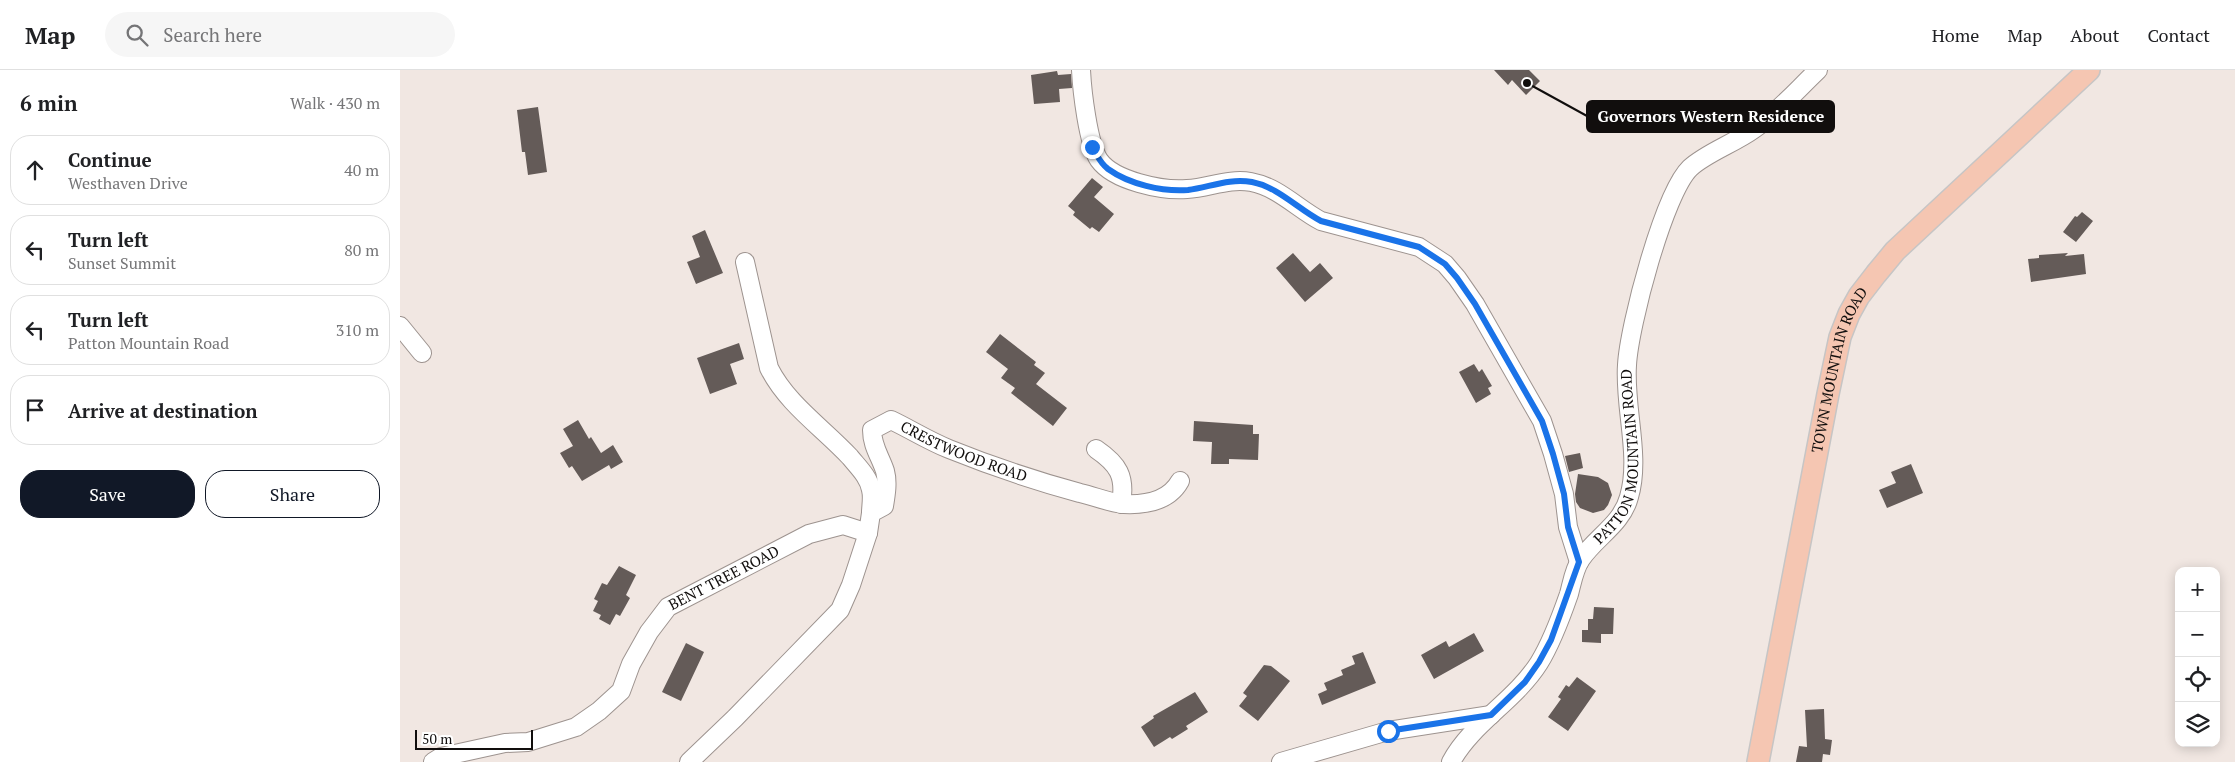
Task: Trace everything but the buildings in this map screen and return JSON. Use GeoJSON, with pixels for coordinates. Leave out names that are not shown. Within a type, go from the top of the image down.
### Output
{"type":"FeatureCollection","features":[{"type":"Feature","properties":{"kind":"main road","name":"TOWN MOUNTAIN ROAD"},"geometry":{"type":"LineString","coordinates":[[1758,762],[1828,394],[1840,337],[1849,314],[1859,296],[1895,252],[2089,70]]}},
{"type":"Feature","properties":{"kind":"street","name":"PATTON MOUNTAIN ROAD"},"geometry":{"type":"LineString","coordinates":[[1081,70],[1092,147],[1099,160],[1107,168],[1119,175],[1149,186],[1168,190],[1189,190],[1236,181],[1258,184],[1271,189],[1307,214],[1321,221],[1419,247],[1445,264],[1475,304],[1542,421],[1564,494],[1568,527],[1579,562]]}},
{"type":"Feature","properties":{"kind":"street","name":"PATTON MOUNTAIN ROAD"},"geometry":{"type":"LineString","coordinates":[[1579,562],[1590,546],[1617,520],[1629,498],[1633,478],[1633,456],[1627,405],[1627,360],[1644,280],[1674,193],[1690,168],[1761,124],[1818,70]]}},
{"type":"Feature","properties":{"kind":"street"},"geometry":{"type":"LineString","coordinates":[[689,762],[736,718],[840,610],[851,585],[868,533],[871,513],[872,490],[859,468],[820,426],[790,399],[775,380],[769,368],[746,262]]}},
{"type":"Feature","properties":{"kind":"street"},"geometry":{"type":"LineString","coordinates":[[400,326],[422,353]]}},
{"type":"Feature","properties":{"kind":"street","name":"CRESTWOOD ROAD"},"geometry":{"type":"LineString","coordinates":[[871,513],[884,506],[887,486],[885,472],[872,441],[872,430],[891,420],[948,448],[985,462],[1059,487],[1121,504]]}},
{"type":"Feature","properties":{"kind":"street"},"geometry":{"type":"LineString","coordinates":[[1096,449],[1113,461],[1118,471],[1123,491],[1121,504],[1141,504],[1161,499],[1176,490],[1180,480]]}},
{"type":"Feature","properties":{"kind":"street","name":"BENT TREE ROAD"},"geometry":{"type":"LineString","coordinates":[[433,762],[441,757],[496,745],[528,742],[576,727],[599,712],[621,691],[632,664],[645,640],[668,607],[809,534],[843,525],[868,533]]}},
{"type":"Feature","properties":{"kind":"street"},"geometry":{"type":"LineString","coordinates":[[1451,762],[1460,745],[1525,682],[1539,662],[1551,640],[1579,562]]}},
{"type":"Feature","properties":{"kind":"street"},"geometry":{"type":"LineString","coordinates":[[1281,762],[1388,731],[1491,715]]}},
{"type":"Feature","properties":{"kind":"place","name":"Governors Western Residence"},"geometry":{"type":"Point","coordinates":[1527,83]}},
{"type":"Feature","properties":{"kind":"route"},"geometry":{"type":"LineString","coordinates":[[1092,147],[1099,160],[1107,168],[1125,178],[1149,186],[1168,190],[1189,190],[1217,183],[1252,182],[1271,189],[1307,214],[1321,221],[1337,227],[1357,230],[1419,247],[1433,254],[1457,278],[1475,304],[1542,421],[1564,494],[1568,527],[1579,562],[1551,640],[1525,682],[1491,715],[1388,731]]}}]}
